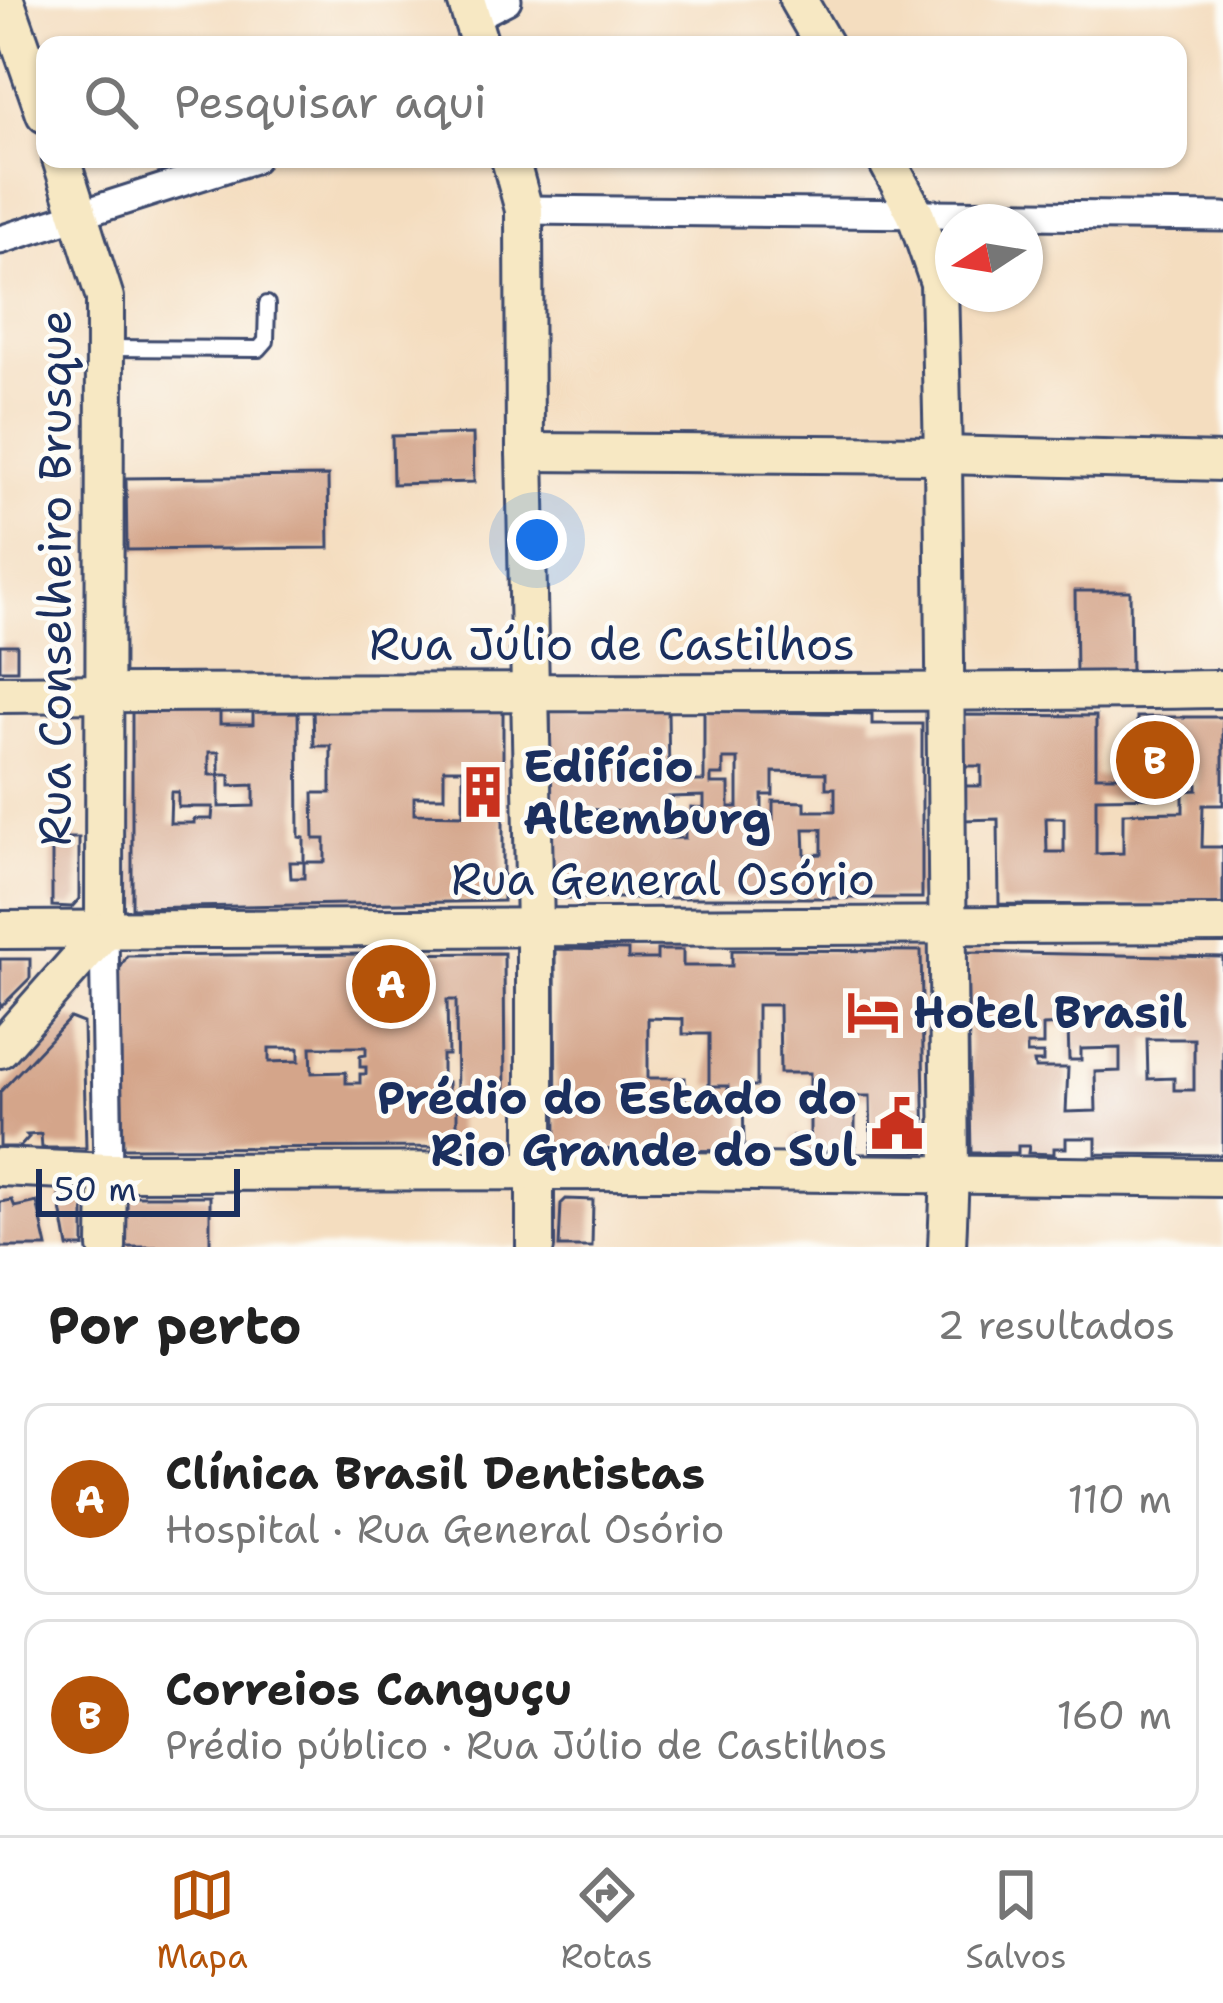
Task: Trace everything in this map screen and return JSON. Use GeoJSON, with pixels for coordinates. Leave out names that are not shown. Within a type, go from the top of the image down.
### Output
{"type":"FeatureCollection","features":[{"type":"Feature","properties":{"kind":"street"},"geometry":{"type":"LineString","coordinates":[[5,0],[36,89]]}},
{"type":"Feature","properties":{"kind":"street"},"geometry":{"type":"LineString","coordinates":[[472,21],[507,0]]}},
{"type":"Feature","properties":{"kind":"street"},"geometry":{"type":"LineString","coordinates":[[809,3],[821,36]]}},
{"type":"Feature","properties":{"kind":"street","name":"Rua Conselheiro Brusque"},"geometry":{"type":"LineString","coordinates":[[64,168],[105,298],[104,931]]}},
{"type":"Feature","properties":{"kind":"street"},"geometry":{"type":"LineString","coordinates":[[0,240],[225,168]]}},
{"type":"Feature","properties":{"kind":"street"},"geometry":{"type":"LineString","coordinates":[[512,168],[524,210],[536,1247]]}},
{"type":"Feature","properties":{"kind":"street"},"geometry":{"type":"LineString","coordinates":[[891,168],[915,213],[939,283],[950,1174],[947,1247]]}},
{"type":"Feature","properties":{"kind":"street"},"geometry":{"type":"LineString","coordinates":[[524,210],[1223,217]]}},
{"type":"Feature","properties":{"kind":"street"},"geometry":{"type":"LineString","coordinates":[[525,452],[1223,461]]}},
{"type":"Feature","properties":{"kind":"street","name":"Rua Júlio de Castilhos"},"geometry":{"type":"LineString","coordinates":[[0,694],[1223,689]]}},
{"type":"Feature","properties":{"kind":"street","name":"Rua General Osório"},"geometry":{"type":"LineString","coordinates":[[0,930],[1223,924]]}},
{"type":"Feature","properties":{"kind":"street"},"geometry":{"type":"LineString","coordinates":[[0,1048],[104,931]]}},
{"type":"Feature","properties":{"kind":"street"},"geometry":{"type":"LineString","coordinates":[[104,931],[107,1247]]}},
{"type":"Feature","properties":{"kind":"street"},"geometry":{"type":"LineString","coordinates":[[0,1167],[108,1172],[1223,1178]]}},
{"type":"Feature","properties":{"kind":"lane"},"geometry":{"type":"LineString","coordinates":[[105,348],[259,349],[266,341],[267,304]]}},
{"type":"Feature","properties":{"kind":"building"},"geometry":{"type":"Polygon","coordinates":[[[473,434],[474,482],[393,484],[392,436],[473,434]]]}},
{"type":"Feature","properties":{"kind":"building"},"geometry":{"type":"Polygon","coordinates":[[[328,476],[329,548],[127,550],[126,478],[328,476]]]}},
{"type":"Feature","properties":{"kind":"building"},"geometry":{"type":"Polygon","coordinates":[[[1075,591],[1130,591],[1131,673],[1076,674],[1075,591]]]}},
{"type":"Feature","properties":{"kind":"building"},"geometry":{"type":"Polygon","coordinates":[[[0,645],[17,645],[17,670],[0,670],[0,645]]]}},
{"type":"Feature","properties":{"kind":"building"},"geometry":{"type":"Polygon","coordinates":[[[298,708],[299,837],[304,838],[304,862],[325,862],[325,839],[314,839],[313,793],[331,793],[331,746],[314,746],[313,708],[503,708],[503,901],[132,908],[132,709],[220,709],[220,724],[253,724],[253,709],[298,708]],[[209,752],[209,775],[219,775],[219,752],[209,752]],[[444,769],[444,797],[414,797],[414,814],[463,815],[463,769],[444,769]],[[219,775],[219,807],[254,806],[254,785],[230,786],[230,775],[219,775]],[[171,792],[170,823],[212,819],[213,807],[178,807],[178,792],[171,792]],[[290,862],[291,878],[304,878],[304,862],[290,862]]]}},
{"type":"Feature","properties":{"kind":"building"},"geometry":{"type":"Polygon","coordinates":[[[550,708],[668,710],[669,781],[704,781],[704,711],[872,714],[872,724],[922,724],[922,898],[553,898],[550,708]],[[723,759],[723,775],[711,775],[711,784],[729,784],[729,807],[738,807],[738,759],[723,759]],[[773,772],[773,795],[762,795],[762,819],[773,819],[773,801],[805,802],[805,811],[835,811],[835,788],[826,788],[826,773],[773,772]],[[704,796],[669,797],[670,838],[685,838],[685,818],[691,818],[691,807],[704,808],[704,796]],[[588,809],[589,826],[624,826],[624,812],[588,809]],[[804,829],[805,855],[822,854],[822,829],[804,829]]]}},
{"type":"Feature","properties":{"kind":"building"},"geometry":{"type":"Polygon","coordinates":[[[962,715],[1096,716],[1096,776],[1152,772],[1152,764],[1137,764],[1137,717],[1223,717],[1223,805],[1203,805],[1202,847],[1223,847],[1223,906],[999,904],[998,819],[963,820],[963,786],[981,786],[981,766],[963,766],[962,715]],[[1172,756],[1172,797],[1096,798],[1096,854],[1123,853],[1123,813],[1183,812],[1183,791],[1197,790],[1197,769],[1184,769],[1184,756],[1172,756]],[[1046,818],[1047,852],[1064,852],[1064,818],[1046,818]]]}},
{"type":"Feature","properties":{"kind":"building"},"geometry":{"type":"Polygon","coordinates":[[[52,838],[79,838],[79,899],[72,907],[52,906],[52,838]]]}},
{"type":"Feature","properties":{"kind":"building"},"geometry":{"type":"Polygon","coordinates":[[[555,949],[628,950],[628,959],[657,959],[657,950],[683,950],[683,966],[732,966],[732,950],[921,951],[925,1152],[871,1152],[870,1096],[855,1096],[855,1152],[793,1152],[793,1136],[810,1136],[810,1073],[780,1073],[779,1005],[757,1005],[757,1086],[743,1086],[744,1151],[556,1149],[555,949]],[[648,1018],[648,1078],[685,1078],[685,1109],[728,1109],[728,1086],[709,1086],[709,1034],[683,1034],[683,1019],[648,1018]]]}},
{"type":"Feature","properties":{"kind":"building"},"geometry":{"type":"Polygon","coordinates":[[[967,952],[1223,957],[1223,1155],[1096,1154],[1096,1138],[1066,1138],[1066,1148],[1054,1148],[1054,1154],[1028,1153],[1029,1146],[1018,1146],[1018,1153],[971,1153],[967,952]],[[1068,1025],[1043,1026],[1043,1045],[1027,1045],[1027,1054],[1043,1054],[1043,1062],[1034,1062],[1035,1068],[1068,1068],[1066,1112],[1096,1111],[1095,1072],[1120,1071],[1120,1048],[1081,1049],[1081,1060],[1069,1060],[1068,1025]],[[1147,1039],[1148,1079],[1174,1078],[1174,1090],[1194,1090],[1194,1039],[1147,1039]]]}},
{"type":"Feature","properties":{"kind":"building"},"geometry":{"type":"Polygon","coordinates":[[[504,953],[505,1100],[457,1100],[457,1147],[123,1148],[119,970],[127,956],[504,953]],[[447,1000],[448,1055],[442,1055],[448,1100],[457,1100],[456,1000],[447,1000]],[[311,1047],[312,1073],[346,1072],[346,1083],[360,1083],[360,1074],[366,1074],[360,1056],[366,1055],[366,1047],[311,1047]],[[269,1048],[269,1062],[299,1061],[299,1048],[269,1048]]]}},
{"type":"Feature","properties":{"kind":"building"},"geometry":{"type":"Polygon","coordinates":[[[0,959],[30,959],[30,978],[0,1008],[0,959]]]}},
{"type":"Feature","properties":{"kind":"building"},"geometry":{"type":"Polygon","coordinates":[[[70,1018],[83,1023],[86,1148],[42,1148],[41,1134],[27,1135],[20,1147],[0,1147],[0,1092],[70,1018]]]}},
{"type":"Feature","properties":{"kind":"building"},"geometry":{"type":"Polygon","coordinates":[[[125,1196],[210,1196],[210,1247],[125,1247],[125,1196]]]}},
{"type":"Feature","properties":{"kind":"building"},"geometry":{"type":"Polygon","coordinates":[[[59,1197],[84,1198],[84,1247],[68,1247],[59,1197]]]}},
{"type":"Feature","properties":{"kind":"building"},"geometry":{"type":"Polygon","coordinates":[[[566,1199],[593,1200],[592,1247],[559,1247],[561,1204],[566,1199]]]}},
{"type":"Feature","properties":{"kind":"building"},"geometry":{"type":"Polygon","coordinates":[[[12,1200],[15,1207],[37,1202],[47,1247],[0,1247],[0,1202],[12,1200]]]}},
{"type":"Feature","properties":{"kind":"place","name":"Correios Canguçu"},"geometry":{"type":"Point","coordinates":[1155,760]}},
{"type":"Feature","properties":{"kind":"place","name":"Edifício Altemburg"},"geometry":{"type":"Point","coordinates":[483,792]}},
{"type":"Feature","properties":{"kind":"place","name":"Clínica Brasil Dentistas"},"geometry":{"type":"Point","coordinates":[391,984]}},
{"type":"Feature","properties":{"kind":"place","name":"Hotel Brasil"},"geometry":{"type":"Point","coordinates":[873,1012]}},
{"type":"Feature","properties":{"kind":"place","name":"Prédio do Estado do Rio Grande do Sul"},"geometry":{"type":"Point","coordinates":[897,1124]}}]}
